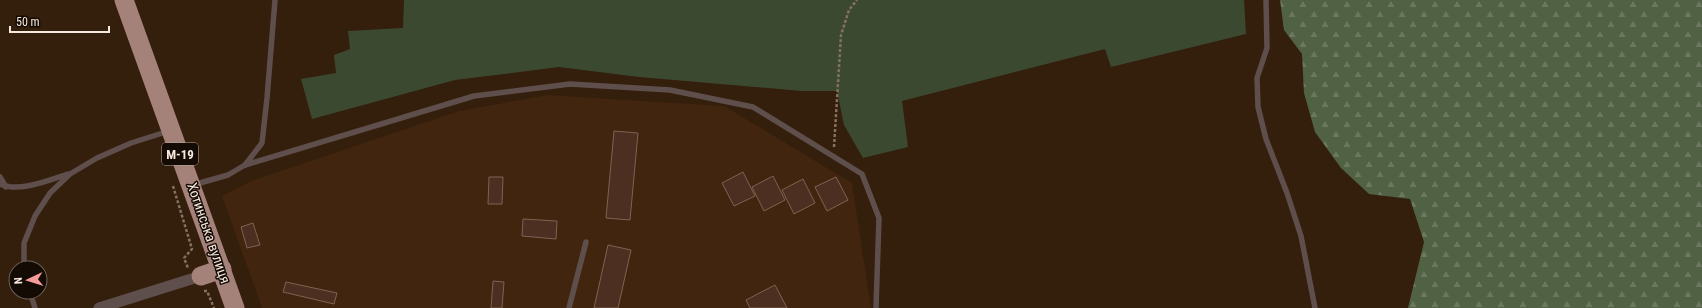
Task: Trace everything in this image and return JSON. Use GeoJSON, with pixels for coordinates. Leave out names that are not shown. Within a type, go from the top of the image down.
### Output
{"type":"FeatureCollection","features":[{"type":"Feature","properties":{"kind":"highway","name":"Хотинська вулиця"},"geometry":{"type":"LineString","coordinates":[[124,0],[235,308]]}},
{"type":"Feature","properties":{"kind":"highway"},"geometry":{"type":"LineString","coordinates":[[196,278],[222,269]]}},
{"type":"Feature","properties":{"kind":"street"},"geometry":{"type":"LineString","coordinates":[[99,308],[196,278]]}},
{"type":"Feature","properties":{"kind":"lane"},"geometry":{"type":"LineString","coordinates":[[245,165],[262,143],[275,0]]}},
{"type":"Feature","properties":{"kind":"lane"},"geometry":{"type":"LineString","coordinates":[[1266,0],[1267,48],[1257,78],[1258,107],[1266,140],[1287,193],[1301,236],[1315,308]]}},
{"type":"Feature","properties":{"kind":"lane"},"geometry":{"type":"LineString","coordinates":[[192,186],[228,175],[245,165],[474,96],[570,84],[670,90],[753,107],[862,174],[879,218],[876,308]]}},
{"type":"Feature","properties":{"kind":"lane"},"geometry":{"type":"LineString","coordinates":[[0,184],[6,186],[33,186],[70,174],[97,158],[124,146],[172,130]]}},
{"type":"Feature","properties":{"kind":"lane"},"geometry":{"type":"LineString","coordinates":[[24,260],[24,243],[35,216],[50,193],[70,174]]}},
{"type":"Feature","properties":{"kind":"lane"},"geometry":{"type":"LineString","coordinates":[[0,177],[6,186]]}},
{"type":"Feature","properties":{"kind":"lane"},"geometry":{"type":"LineString","coordinates":[[569,308],[586,242]]}},
{"type":"Feature","properties":{"kind":"path"},"geometry":{"type":"LineString","coordinates":[[833,156],[841,35],[849,10],[857,0]]}},
{"type":"Feature","properties":{"kind":"path"},"geometry":{"type":"LineString","coordinates":[[171,181],[192,249],[184,258],[196,278],[196,292],[207,291],[214,308]]}},
{"type":"Feature","properties":{"kind":"shaded area"},"geometry":{"type":"Polygon","coordinates":[[[548,95],[724,106],[852,183],[871,308],[262,308],[222,196],[251,181],[459,111],[548,95]]]}},
{"type":"Feature","properties":{"kind":"green space"},"geometry":{"type":"Polygon","coordinates":[[[404,0],[1244,0],[1246,34],[1111,67],[1105,49],[902,101],[908,147],[863,158],[844,125],[837,91],[802,91],[639,77],[559,67],[455,80],[312,119],[301,79],[336,73],[334,55],[350,49],[348,31],[403,28],[404,0]]]}},
{"type":"Feature","properties":{"kind":"green space"},"geometry":{"type":"Polygon","coordinates":[[[1280,0],[1702,0],[1702,308],[1408,308],[1424,242],[1410,199],[1369,194],[1341,168],[1315,132],[1304,93],[1302,54],[1284,30],[1280,0]]]}},
{"type":"Feature","properties":{"kind":"building"},"geometry":{"type":"Polygon","coordinates":[[[614,131],[638,133],[630,220],[606,218],[614,131]]]}},
{"type":"Feature","properties":{"kind":"building"},"geometry":{"type":"Polygon","coordinates":[[[743,172],[755,196],[734,206],[722,183],[743,172]]]}},
{"type":"Feature","properties":{"kind":"building"},"geometry":{"type":"Polygon","coordinates":[[[773,176],[785,200],[764,211],[752,187],[773,176]]]}},
{"type":"Feature","properties":{"kind":"building"},"geometry":{"type":"Polygon","coordinates":[[[489,177],[503,177],[502,204],[488,204],[489,177]]]}},
{"type":"Feature","properties":{"kind":"building"},"geometry":{"type":"Polygon","coordinates":[[[836,177],[848,200],[827,211],[815,187],[836,177]]]}},
{"type":"Feature","properties":{"kind":"building"},"geometry":{"type":"Polygon","coordinates":[[[803,179],[815,203],[794,214],[782,190],[803,179]]]}},
{"type":"Feature","properties":{"kind":"building"},"geometry":{"type":"Polygon","coordinates":[[[523,219],[557,221],[556,239],[522,236],[523,219]]]}},
{"type":"Feature","properties":{"kind":"building"},"geometry":{"type":"Polygon","coordinates":[[[253,223],[260,245],[247,248],[241,227],[253,223]]]}},
{"type":"Feature","properties":{"kind":"building"},"geometry":{"type":"Polygon","coordinates":[[[608,245],[631,250],[618,308],[594,308],[608,245]]]}},
{"type":"Feature","properties":{"kind":"building"},"geometry":{"type":"Polygon","coordinates":[[[493,281],[504,282],[502,308],[491,308],[493,281]]]}},
{"type":"Feature","properties":{"kind":"building"},"geometry":{"type":"Polygon","coordinates":[[[286,282],[337,293],[334,304],[283,292],[286,282]]]}},
{"type":"Feature","properties":{"kind":"building"},"geometry":{"type":"Polygon","coordinates":[[[775,285],[787,308],[750,308],[746,300],[775,285]]]}}]}
